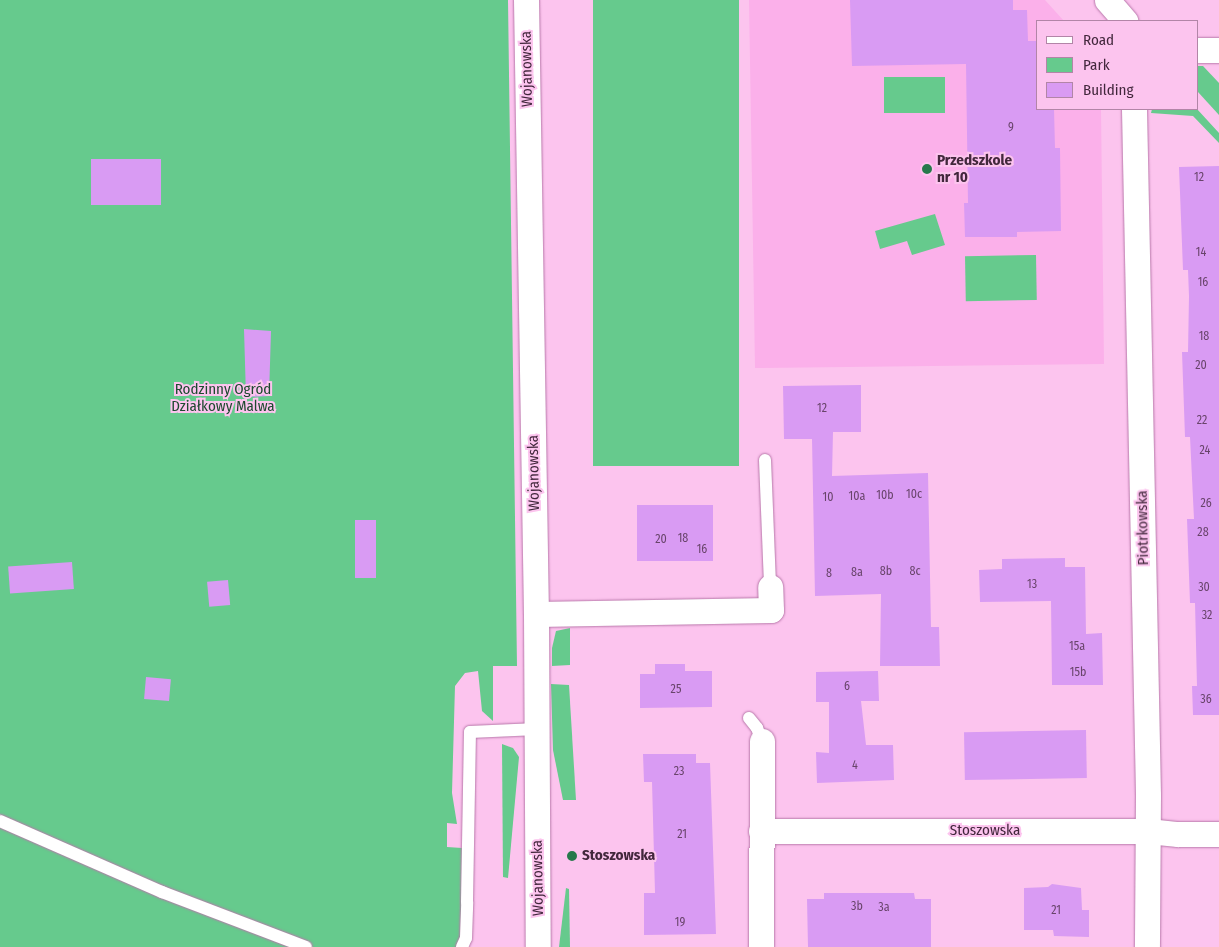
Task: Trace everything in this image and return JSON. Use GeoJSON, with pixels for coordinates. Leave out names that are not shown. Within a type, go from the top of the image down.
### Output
{"type":"FeatureCollection","features":[{"type":"Feature","properties":{"kind":"street","name":"Wojanowska"},"geometry":{"type":"LineString","coordinates":[[526,0],[536,614],[538,947]]}},
{"type":"Feature","properties":{"kind":"street"},"geometry":{"type":"LineString","coordinates":[[1107,0],[1124,20]]}},
{"type":"Feature","properties":{"kind":"street"},"geometry":{"type":"LineString","coordinates":[[1199,50],[1219,50]]}},
{"type":"Feature","properties":{"kind":"street","name":"Piotrkowska"},"geometry":{"type":"LineString","coordinates":[[1134,110],[1148,831],[1147,947]]}},
{"type":"Feature","properties":{"kind":"street"},"geometry":{"type":"LineString","coordinates":[[536,614],[771,610],[770,587]]}},
{"type":"Feature","properties":{"kind":"street"},"geometry":{"type":"LineString","coordinates":[[761,947],[762,741]]}},
{"type":"Feature","properties":{"kind":"street","name":"Stoszowska"},"geometry":{"type":"LineString","coordinates":[[761,831],[1148,831],[1178,834],[1219,834]]}},
{"type":"Feature","properties":{"kind":"lane"},"geometry":{"type":"LineString","coordinates":[[765,460],[770,587]]}},
{"type":"Feature","properties":{"kind":"lane"},"geometry":{"type":"LineString","coordinates":[[749,718],[757,728],[762,741]]}},
{"type":"Feature","properties":{"kind":"lane"},"geometry":{"type":"LineString","coordinates":[[462,947],[466,938],[470,732],[536,729]]}},
{"type":"Feature","properties":{"kind":"lane"},"geometry":{"type":"LineString","coordinates":[[0,821],[162,892],[306,947]]}},
{"type":"Feature","properties":{"kind":"shaded area","name":"Przedszkole nr 10"},"geometry":{"type":"Polygon","coordinates":[[[749,0],[1045,0],[1063,20],[1036,20],[1036,110],[1101,110],[1104,364],[755,368],[749,0]]]}},
{"type":"Feature","properties":{"kind":"green space","name":"Rodzinny Ogród Działkowy Malwa"},"geometry":{"type":"Polygon","coordinates":[[[0,0],[508,0],[517,666],[493,666],[493,721],[482,711],[478,671],[465,673],[455,686],[452,793],[457,824],[447,823],[447,847],[462,848],[473,888],[458,947],[0,947],[0,0]]]}},
{"type":"Feature","properties":{"kind":"green space"},"geometry":{"type":"Polygon","coordinates":[[[593,0],[739,0],[739,466],[593,466],[593,0]]]}},
{"type":"Feature","properties":{"kind":"green space"},"geometry":{"type":"Polygon","coordinates":[[[1199,66],[1203,66],[1219,83],[1219,115],[1199,93],[1199,66]]]}},
{"type":"Feature","properties":{"kind":"green space"},"geometry":{"type":"Polygon","coordinates":[[[884,77],[945,77],[945,113],[884,113],[884,77]]]}},
{"type":"Feature","properties":{"kind":"green space"},"geometry":{"type":"Polygon","coordinates":[[[1152,110],[1198,110],[1219,133],[1219,143],[1193,116],[1151,113],[1152,110]]]}},
{"type":"Feature","properties":{"kind":"green space"},"geometry":{"type":"Polygon","coordinates":[[[935,214],[945,245],[912,255],[907,241],[880,249],[875,231],[935,214]]]}},
{"type":"Feature","properties":{"kind":"green space"},"geometry":{"type":"Polygon","coordinates":[[[1036,255],[1037,300],[966,301],[965,256],[1036,255]]]}},
{"type":"Feature","properties":{"kind":"green space"},"geometry":{"type":"Polygon","coordinates":[[[570,628],[570,665],[552,666],[552,648],[556,631],[570,628]]]}},
{"type":"Feature","properties":{"kind":"green space"},"geometry":{"type":"Polygon","coordinates":[[[551,684],[569,685],[576,800],[563,800],[553,750],[551,684]]]}},
{"type":"Feature","properties":{"kind":"green space"},"geometry":{"type":"Polygon","coordinates":[[[502,744],[513,748],[519,757],[508,878],[503,877],[502,744]]]}},
{"type":"Feature","properties":{"kind":"green space"},"geometry":{"type":"Polygon","coordinates":[[[566,888],[569,889],[570,947],[559,947],[566,888]]]}},
{"type":"Feature","properties":{"kind":"building"},"geometry":{"type":"Polygon","coordinates":[[[850,0],[1013,0],[1013,10],[1027,10],[1028,41],[1036,41],[1036,110],[1054,110],[1055,148],[1060,148],[1061,231],[1017,232],[1017,237],[965,237],[964,203],[968,203],[966,64],[852,66],[850,0]]]}},
{"type":"Feature","properties":{"kind":"building"},"geometry":{"type":"Polygon","coordinates":[[[91,159],[161,159],[161,205],[91,205],[91,159]]]}},
{"type":"Feature","properties":{"kind":"building"},"geometry":{"type":"Polygon","coordinates":[[[1219,166],[1219,715],[1193,715],[1192,686],[1197,686],[1195,603],[1190,603],[1187,519],[1194,519],[1190,437],[1185,437],[1182,352],[1188,352],[1189,296],[1188,270],[1183,270],[1179,167],[1219,166]]]}},
{"type":"Feature","properties":{"kind":"building"},"geometry":{"type":"Polygon","coordinates":[[[244,329],[271,331],[269,396],[246,397],[244,329]]]}},
{"type":"Feature","properties":{"kind":"building"},"geometry":{"type":"Polygon","coordinates":[[[861,385],[861,432],[833,432],[832,476],[928,473],[931,627],[939,627],[940,666],[880,666],[881,594],[815,596],[812,439],[784,439],[783,386],[861,385]]]}},
{"type":"Feature","properties":{"kind":"building"},"geometry":{"type":"Polygon","coordinates":[[[637,505],[713,505],[713,561],[637,561],[637,505]]]}},
{"type":"Feature","properties":{"kind":"building"},"geometry":{"type":"Polygon","coordinates":[[[355,520],[376,520],[376,578],[355,578],[355,520]]]}},
{"type":"Feature","properties":{"kind":"building"},"geometry":{"type":"Polygon","coordinates":[[[1065,558],[1065,567],[1085,567],[1086,634],[1102,633],[1103,685],[1052,685],[1051,601],[980,602],[979,570],[1002,569],[1002,559],[1065,558]]]}},
{"type":"Feature","properties":{"kind":"building"},"geometry":{"type":"Polygon","coordinates":[[[72,562],[74,589],[10,593],[8,566],[72,562]]]}},
{"type":"Feature","properties":{"kind":"building"},"geometry":{"type":"Polygon","coordinates":[[[228,580],[230,605],[209,607],[207,582],[228,580]]]}},
{"type":"Feature","properties":{"kind":"building"},"geometry":{"type":"Polygon","coordinates":[[[655,664],[685,664],[685,671],[712,671],[712,707],[640,708],[640,674],[655,674],[655,664]]]}},
{"type":"Feature","properties":{"kind":"building"},"geometry":{"type":"Polygon","coordinates":[[[878,671],[879,701],[861,701],[866,745],[893,745],[894,780],[817,783],[816,752],[829,753],[829,702],[816,702],[816,672],[878,671]]]}},
{"type":"Feature","properties":{"kind":"building"},"geometry":{"type":"Polygon","coordinates":[[[146,677],[171,679],[169,701],[144,699],[146,677]]]}},
{"type":"Feature","properties":{"kind":"building"},"geometry":{"type":"Polygon","coordinates":[[[1086,730],[1087,778],[965,780],[964,732],[1086,730]]]}},
{"type":"Feature","properties":{"kind":"building"},"geometry":{"type":"Polygon","coordinates":[[[643,754],[696,754],[696,763],[710,763],[716,934],[644,935],[644,893],[655,893],[652,782],[644,782],[643,754]]]}},
{"type":"Feature","properties":{"kind":"building"},"geometry":{"type":"Polygon","coordinates":[[[1052,884],[1081,888],[1082,910],[1089,910],[1089,937],[1054,936],[1053,930],[1024,930],[1024,888],[1048,887],[1052,884]]]}},
{"type":"Feature","properties":{"kind":"building"},"geometry":{"type":"Polygon","coordinates":[[[824,893],[914,893],[915,899],[931,899],[931,947],[808,947],[807,899],[824,899],[824,893]]]}},
{"type":"Feature","properties":{"kind":"place","name":"Przedszkole nr 10"},"geometry":{"type":"Point","coordinates":[927,169]}},
{"type":"Feature","properties":{"kind":"place","name":"Stoszowska"},"geometry":{"type":"Point","coordinates":[572,856]}}]}
